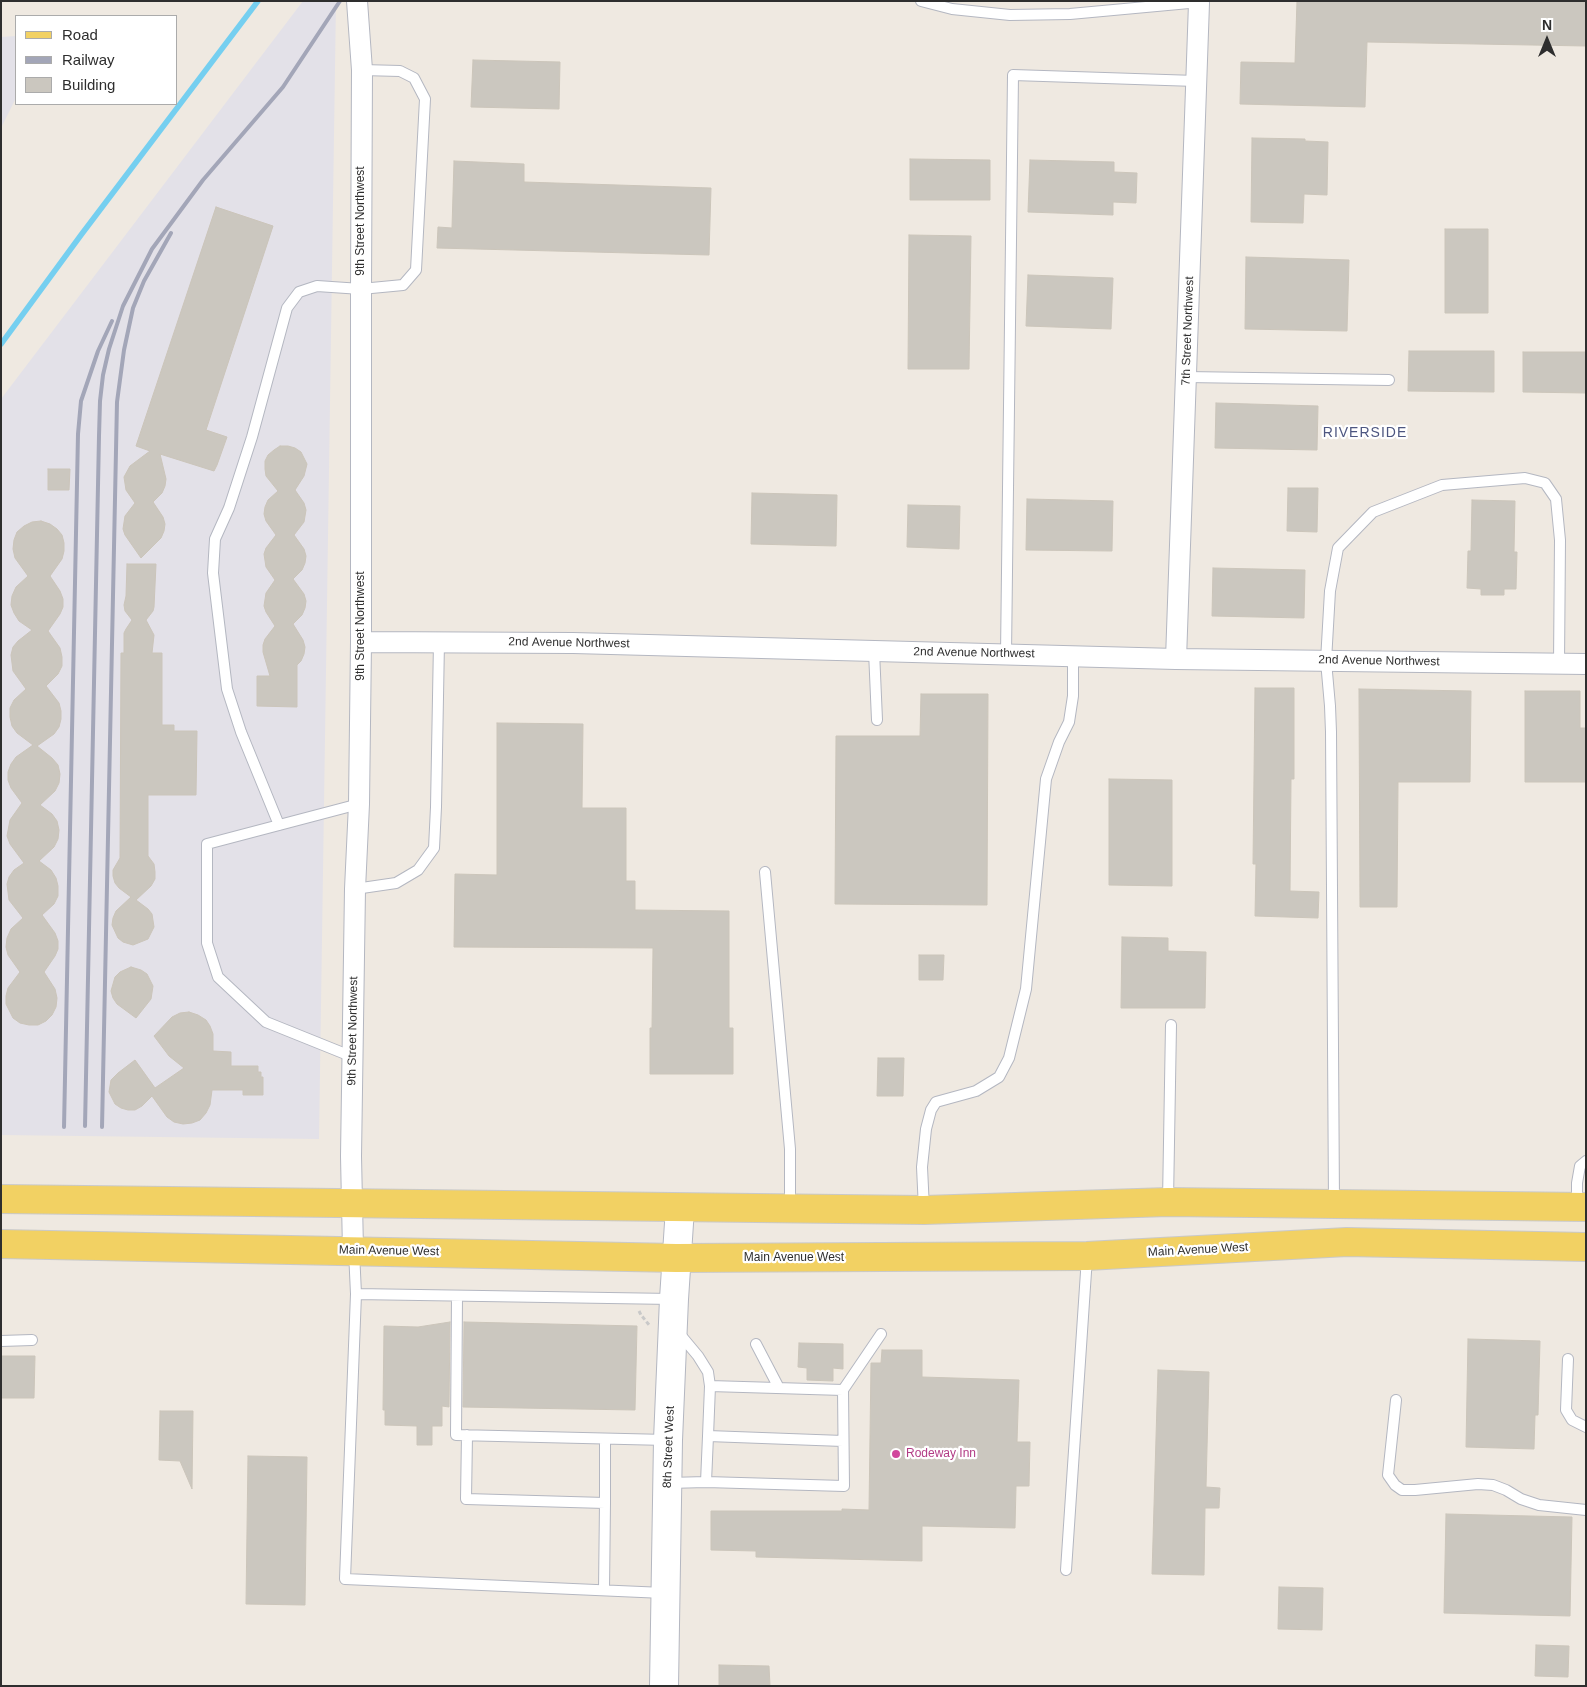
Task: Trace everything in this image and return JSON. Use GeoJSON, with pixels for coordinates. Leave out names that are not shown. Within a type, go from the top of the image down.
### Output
{"type":"FeatureCollection","features":[{"type":"Feature","properties":{"kind":"main road"},"geometry":{"type":"LineString","coordinates":[[1,1198],[790,1210],[924,1210],[1168,1202],[1581,1207]]}},
{"type":"Feature","properties":{"kind":"main road","name":"Main Avenue West"},"geometry":{"type":"LineString","coordinates":[[1,1244],[676,1258],[1087,1256],[1347,1242],[1586,1247]]}},
{"type":"Feature","properties":{"kind":"street","name":"9th Street Northwest"},"geometry":{"type":"LineString","coordinates":[[354,1250],[351,1156],[355,889],[362,642],[362,70],[357,1]]}},
{"type":"Feature","properties":{"kind":"street","name":"7th Street Northwest"},"geometry":{"type":"LineString","coordinates":[[1176,658],[1199,2]]}},
{"type":"Feature","properties":{"kind":"street","name":"2nd Avenue Northwest"},"geometry":{"type":"LineString","coordinates":[[362,642],[573,642],[1073,656],[1586,664]]}},
{"type":"Feature","properties":{"kind":"street","name":"8th Street West"},"geometry":{"type":"LineString","coordinates":[[664,1686],[668,1440],[680,1208]]}},
{"type":"Feature","properties":{"kind":"lane"},"geometry":{"type":"LineString","coordinates":[[921,1],[952,9],[1010,15],[1070,14],[1199,2]]}},
{"type":"Feature","properties":{"kind":"lane"},"geometry":{"type":"LineString","coordinates":[[279,825],[240,732],[227,689],[213,573],[215,539],[229,508],[252,437],[287,308],[299,292],[317,286],[361,290],[404,286],[416,270],[425,99],[414,78],[400,71],[362,70]]}},
{"type":"Feature","properties":{"kind":"lane"},"geometry":{"type":"LineString","coordinates":[[1006,654],[1013,75],[1196,81]]}},
{"type":"Feature","properties":{"kind":"lane"},"geometry":{"type":"LineString","coordinates":[[1186,377],[1390,380]]}},
{"type":"Feature","properties":{"kind":"lane"},"geometry":{"type":"LineString","coordinates":[[1334,1204],[1331,732],[1326,661],[1330,591],[1338,548],[1373,512],[1442,485],[1525,478],[1546,483],[1556,499],[1560,540],[1559,664]]}},
{"type":"Feature","properties":{"kind":"lane"},"geometry":{"type":"LineString","coordinates":[[355,889],[396,883],[418,870],[434,848],[439,642]]}},
{"type":"Feature","properties":{"kind":"lane"},"geometry":{"type":"LineString","coordinates":[[874,650],[877,720]]}},
{"type":"Feature","properties":{"kind":"lane"},"geometry":{"type":"LineString","coordinates":[[924,1210],[922,1167],[926,1129],[931,1110],[936,1102],[976,1091],[999,1077],[1009,1058],[1026,988],[1046,779],[1059,742],[1069,722],[1073,696],[1073,656]]}},
{"type":"Feature","properties":{"kind":"lane"},"geometry":{"type":"LineString","coordinates":[[353,1057],[266,1022],[218,976],[207,943],[207,844],[358,804]]}},
{"type":"Feature","properties":{"kind":"lane"},"geometry":{"type":"LineString","coordinates":[[765,872],[790,1149],[790,1210]]}},
{"type":"Feature","properties":{"kind":"lane"},"geometry":{"type":"LineString","coordinates":[[1168,1202],[1171,1024]]}},
{"type":"Feature","properties":{"kind":"lane"},"geometry":{"type":"LineString","coordinates":[[1581,1207],[1577,1183],[1580,1166],[1586,1161]]}},
{"type":"Feature","properties":{"kind":"lane"},"geometry":{"type":"LineString","coordinates":[[354,1250],[356,1294],[345,1579],[666,1593]]}},
{"type":"Feature","properties":{"kind":"lane"},"geometry":{"type":"LineString","coordinates":[[1066,1570],[1087,1256]]}},
{"type":"Feature","properties":{"kind":"lane"},"geometry":{"type":"LineString","coordinates":[[356,1294],[674,1299]]}},
{"type":"Feature","properties":{"kind":"lane"},"geometry":{"type":"LineString","coordinates":[[457,1296],[456,1435],[668,1440]]}},
{"type":"Feature","properties":{"kind":"lane"},"geometry":{"type":"LineString","coordinates":[[674,1326],[708,1372],[710,1386],[706,1482]]}},
{"type":"Feature","properties":{"kind":"lane"},"geometry":{"type":"LineString","coordinates":[[668,1483],[706,1482],[844,1486],[842,1390],[881,1334]]}},
{"type":"Feature","properties":{"kind":"lane"},"geometry":{"type":"LineString","coordinates":[[1,1341],[32,1340]]}},
{"type":"Feature","properties":{"kind":"lane"},"geometry":{"type":"LineString","coordinates":[[756,1344],[779,1388]]}},
{"type":"Feature","properties":{"kind":"lane"},"geometry":{"type":"LineString","coordinates":[[1568,1359],[1566,1410],[1572,1420],[1586,1427]]}},
{"type":"Feature","properties":{"kind":"lane"},"geometry":{"type":"LineString","coordinates":[[710,1386],[842,1390]]}},
{"type":"Feature","properties":{"kind":"lane"},"geometry":{"type":"LineString","coordinates":[[1396,1400],[1388,1475],[1395,1485],[1402,1490],[1478,1484],[1493,1485],[1521,1499],[1539,1505],[1586,1510]]}},
{"type":"Feature","properties":{"kind":"lane"},"geometry":{"type":"LineString","coordinates":[[467,1435],[466,1499],[605,1503]]}},
{"type":"Feature","properties":{"kind":"lane"},"geometry":{"type":"LineString","coordinates":[[708,1436],[843,1441]]}},
{"type":"Feature","properties":{"kind":"lane"},"geometry":{"type":"LineString","coordinates":[[604,1590],[605,1439]]}},
{"type":"Feature","properties":{"kind":"shaded area"},"geometry":{"type":"Polygon","coordinates":[[[303,1],[336,1],[319,1139],[1,1135],[1,399],[303,1]]]}},
{"type":"Feature","properties":{"kind":"shaded area"},"geometry":{"type":"Polygon","coordinates":[[[15,36],[15,100],[1,128],[1,37],[15,36]]]}},
{"type":"Feature","properties":{"kind":"building"},"geometry":{"type":"Polygon","coordinates":[[[1297,1],[1586,1],[1586,46],[1367,42],[1365,107],[1240,104],[1241,62],[1295,63],[1297,1]]]}},
{"type":"Feature","properties":{"kind":"building"},"geometry":{"type":"Polygon","coordinates":[[[473,60],[560,62],[559,109],[471,107],[473,60]]]}},
{"type":"Feature","properties":{"kind":"building"},"geometry":{"type":"Polygon","coordinates":[[[1252,138],[1305,139],[1305,141],[1328,142],[1327,195],[1304,194],[1303,223],[1251,222],[1252,138]]]}},
{"type":"Feature","properties":{"kind":"building"},"geometry":{"type":"Polygon","coordinates":[[[910,159],[990,160],[990,200],[910,200],[910,159]]]}},
{"type":"Feature","properties":{"kind":"building"},"geometry":{"type":"Polygon","coordinates":[[[1030,160],[1114,162],[1114,172],[1137,173],[1136,203],[1113,202],[1113,215],[1028,212],[1030,160]]]}},
{"type":"Feature","properties":{"kind":"building"},"geometry":{"type":"Polygon","coordinates":[[[454,161],[524,164],[524,182],[711,188],[709,255],[437,248],[438,227],[452,228],[454,161]]]}},
{"type":"Feature","properties":{"kind":"building"},"geometry":{"type":"Polygon","coordinates":[[[216,207],[273,226],[206,430],[227,437],[217,465],[214,471],[160,454],[166,479],[165,486],[162,493],[153,502],[163,517],[164,531],[161,538],[141,558],[123,529],[125,516],[135,503],[126,490],[124,477],[130,466],[150,451],[136,446],[216,207]]]}},
{"type":"Feature","properties":{"kind":"building"},"geometry":{"type":"Polygon","coordinates":[[[1445,229],[1488,229],[1488,313],[1445,313],[1445,229]]]}},
{"type":"Feature","properties":{"kind":"building"},"geometry":{"type":"Polygon","coordinates":[[[909,235],[971,236],[969,369],[908,369],[909,235]]]}},
{"type":"Feature","properties":{"kind":"building"},"geometry":{"type":"Polygon","coordinates":[[[1246,257],[1349,260],[1347,331],[1245,329],[1246,257]]]}},
{"type":"Feature","properties":{"kind":"building"},"geometry":{"type":"Polygon","coordinates":[[[1028,275],[1113,278],[1111,329],[1026,326],[1028,275]]]}},
{"type":"Feature","properties":{"kind":"building"},"geometry":{"type":"Polygon","coordinates":[[[1409,351],[1494,351],[1494,392],[1408,391],[1409,351]]]}},
{"type":"Feature","properties":{"kind":"building"},"geometry":{"type":"Polygon","coordinates":[[[1523,352],[1586,352],[1586,393],[1523,392],[1523,352]]]}},
{"type":"Feature","properties":{"kind":"building"},"geometry":{"type":"Polygon","coordinates":[[[1216,403],[1318,406],[1317,450],[1215,448],[1216,403]]]}},
{"type":"Feature","properties":{"kind":"building"},"geometry":{"type":"Polygon","coordinates":[[[280,446],[295,448],[301,452],[307,464],[304,476],[295,490],[304,503],[306,510],[304,522],[294,535],[304,549],[306,556],[302,570],[293,579],[304,594],[306,601],[302,615],[293,624],[305,647],[301,661],[297,665],[297,707],[257,706],[257,676],[270,676],[263,652],[263,645],[265,639],[275,626],[264,606],[266,593],[275,580],[266,567],[264,554],[266,548],[276,535],[266,521],[264,514],[268,500],[278,491],[266,476],[265,461],[268,455],[280,446]]]}},
{"type":"Feature","properties":{"kind":"building"},"geometry":{"type":"Polygon","coordinates":[[[48,469],[70,469],[69,490],[48,490],[48,469]]]}},
{"type":"Feature","properties":{"kind":"building"},"geometry":{"type":"Polygon","coordinates":[[[1288,488],[1318,488],[1317,532],[1287,531],[1288,488]]]}},
{"type":"Feature","properties":{"kind":"building"},"geometry":{"type":"Polygon","coordinates":[[[752,493],[837,495],[836,546],[751,544],[752,493]]]}},
{"type":"Feature","properties":{"kind":"building"},"geometry":{"type":"Polygon","coordinates":[[[1027,499],[1113,501],[1112,551],[1026,550],[1027,499]]]}},
{"type":"Feature","properties":{"kind":"building"},"geometry":{"type":"Polygon","coordinates":[[[1472,500],[1515,501],[1514,552],[1517,552],[1516,589],[1504,589],[1504,595],[1481,595],[1481,589],[1467,588],[1468,551],[1471,551],[1472,500]]]}},
{"type":"Feature","properties":{"kind":"building"},"geometry":{"type":"Polygon","coordinates":[[[908,505],[960,506],[959,549],[907,547],[908,505]]]}},
{"type":"Feature","properties":{"kind":"building"},"geometry":{"type":"Polygon","coordinates":[[[41,521],[57,529],[62,535],[64,543],[62,559],[50,576],[60,591],[63,607],[48,631],[60,648],[62,666],[58,674],[46,686],[59,703],[61,719],[59,727],[54,734],[37,746],[58,765],[60,774],[59,783],[55,791],[40,805],[52,814],[57,821],[58,839],[54,847],[39,861],[51,870],[58,886],[58,896],[54,904],[42,915],[55,933],[58,941],[58,949],[55,956],[44,972],[55,989],[57,998],[56,1007],[46,1021],[38,1025],[29,1025],[20,1023],[13,1018],[6,1004],[8,988],[20,972],[8,955],[6,947],[7,938],[11,929],[23,918],[9,900],[7,884],[14,870],[24,863],[10,844],[7,836],[10,820],[22,803],[11,788],[8,772],[16,757],[33,745],[17,733],[12,726],[10,717],[10,708],[14,700],[26,689],[13,671],[11,655],[13,647],[32,630],[19,621],[11,605],[16,587],[28,576],[15,558],[14,540],[17,532],[24,526],[32,522],[41,521]]]}},
{"type":"Feature","properties":{"kind":"building"},"geometry":{"type":"Polygon","coordinates":[[[127,564],[156,564],[154,607],[146,620],[154,635],[152,653],[162,653],[162,725],[174,725],[174,731],[197,731],[196,795],[148,795],[148,856],[154,864],[155,879],[151,886],[136,900],[152,914],[154,927],[148,939],[133,945],[123,942],[118,938],[112,925],[116,911],[131,897],[119,888],[113,876],[113,870],[120,858],[121,653],[124,653],[124,633],[132,620],[125,611],[124,605],[127,564]]]}},
{"type":"Feature","properties":{"kind":"building"},"geometry":{"type":"Polygon","coordinates":[[[1213,568],[1305,570],[1304,618],[1212,616],[1213,568]]]}},
{"type":"Feature","properties":{"kind":"building"},"geometry":{"type":"Polygon","coordinates":[[[1255,688],[1294,688],[1294,779],[1291,779],[1290,891],[1319,892],[1318,918],[1255,916],[1256,864],[1253,864],[1255,688]]]}},
{"type":"Feature","properties":{"kind":"building"},"geometry":{"type":"Polygon","coordinates":[[[1359,689],[1471,691],[1470,782],[1398,782],[1397,907],[1360,907],[1359,689]]]}},
{"type":"Feature","properties":{"kind":"building"},"geometry":{"type":"Polygon","coordinates":[[[1525,691],[1580,691],[1580,728],[1586,728],[1586,782],[1525,782],[1525,691]]]}},
{"type":"Feature","properties":{"kind":"building"},"geometry":{"type":"Polygon","coordinates":[[[921,694],[988,694],[987,905],[835,904],[836,736],[920,736],[921,694]]]}},
{"type":"Feature","properties":{"kind":"building"},"geometry":{"type":"Polygon","coordinates":[[[497,723],[583,724],[582,808],[626,808],[626,881],[635,881],[635,910],[729,911],[729,1028],[733,1028],[733,1074],[650,1074],[653,948],[454,947],[455,874],[497,875],[497,723]]]}},
{"type":"Feature","properties":{"kind":"building"},"geometry":{"type":"Polygon","coordinates":[[[1109,779],[1172,780],[1172,886],[1109,885],[1109,779]]]}},
{"type":"Feature","properties":{"kind":"building"},"geometry":{"type":"Polygon","coordinates":[[[1122,937],[1168,938],[1168,951],[1206,952],[1205,1008],[1121,1008],[1122,937]]]}},
{"type":"Feature","properties":{"kind":"building"},"geometry":{"type":"Polygon","coordinates":[[[919,955],[944,955],[943,980],[919,980],[919,955]]]}},
{"type":"Feature","properties":{"kind":"building"},"geometry":{"type":"Polygon","coordinates":[[[131,967],[147,974],[153,986],[151,999],[136,1018],[117,1004],[111,991],[115,977],[120,972],[131,967]]]}},
{"type":"Feature","properties":{"kind":"building"},"geometry":{"type":"Polygon","coordinates":[[[189,1012],[206,1020],[210,1026],[213,1034],[213,1051],[231,1052],[231,1066],[258,1066],[258,1072],[261,1072],[261,1077],[263,1077],[263,1095],[243,1095],[243,1090],[212,1090],[210,1105],[206,1113],[200,1120],[183,1124],[174,1122],[167,1117],[152,1096],[135,1110],[121,1108],[115,1104],[109,1092],[111,1080],[135,1060],[155,1088],[184,1068],[169,1056],[154,1036],[172,1017],[180,1013],[189,1012]]]}},
{"type":"Feature","properties":{"kind":"building"},"geometry":{"type":"Polygon","coordinates":[[[878,1058],[904,1058],[903,1096],[877,1096],[878,1058]]]}},
{"type":"Feature","properties":{"kind":"building"},"geometry":{"type":"Polygon","coordinates":[[[450,1322],[449,1407],[442,1406],[442,1426],[432,1426],[432,1445],[417,1445],[417,1426],[385,1425],[385,1410],[383,1410],[384,1326],[418,1327],[450,1322]]]}},
{"type":"Feature","properties":{"kind":"building"},"geometry":{"type":"Polygon","coordinates":[[[464,1322],[637,1326],[635,1410],[463,1407],[464,1322]]]}},
{"type":"Feature","properties":{"kind":"building"},"geometry":{"type":"Polygon","coordinates":[[[1468,1339],[1540,1341],[1538,1415],[1535,1415],[1534,1449],[1466,1447],[1468,1339]]]}},
{"type":"Feature","properties":{"kind":"building"},"geometry":{"type":"Polygon","coordinates":[[[799,1343],[843,1344],[843,1369],[833,1368],[833,1381],[807,1380],[807,1368],[798,1367],[799,1343]]]}},
{"type":"Feature","properties":{"kind":"building"},"geometry":{"type":"Polygon","coordinates":[[[882,1350],[922,1350],[922,1377],[1019,1380],[1017,1442],[1030,1442],[1029,1486],[1016,1486],[1015,1528],[922,1526],[922,1561],[756,1557],[756,1551],[711,1550],[711,1511],[869,1510],[871,1363],[881,1363],[882,1350]]]}},
{"type":"Feature","properties":{"kind":"building"},"geometry":{"type":"Polygon","coordinates":[[[1,1356],[35,1356],[34,1398],[1,1398],[1,1356]]]}},
{"type":"Feature","properties":{"kind":"building"},"geometry":{"type":"Polygon","coordinates":[[[1158,1370],[1209,1372],[1206,1487],[1220,1488],[1219,1508],[1205,1508],[1204,1575],[1152,1574],[1158,1370]]]}},
{"type":"Feature","properties":{"kind":"building"},"geometry":{"type":"Polygon","coordinates":[[[160,1411],[193,1411],[192,1489],[180,1461],[159,1460],[160,1411]]]}},
{"type":"Feature","properties":{"kind":"building"},"geometry":{"type":"Polygon","coordinates":[[[248,1456],[307,1457],[305,1605],[246,1604],[248,1456]]]}},
{"type":"Feature","properties":{"kind":"building"},"geometry":{"type":"Polygon","coordinates":[[[1446,1514],[1572,1517],[1570,1616],[1444,1613],[1446,1514]]]}},
{"type":"Feature","properties":{"kind":"building"},"geometry":{"type":"Polygon","coordinates":[[[1279,1587],[1323,1588],[1322,1630],[1278,1629],[1279,1587]]]}},
{"type":"Feature","properties":{"kind":"building"},"geometry":{"type":"Polygon","coordinates":[[[1536,1645],[1569,1646],[1568,1677],[1535,1676],[1536,1645]]]}},
{"type":"Feature","properties":{"kind":"building"},"geometry":{"type":"Polygon","coordinates":[[[719,1665],[769,1666],[770,1686],[719,1686],[719,1665]]]}},
{"type":"Feature","properties":{"kind":"waterway"},"geometry":{"type":"LineString","coordinates":[[1,344],[258,1]]}},
{"type":"Feature","properties":{"kind":"railway"},"geometry":{"type":"LineString","coordinates":[[85,1126],[99,436],[103,375],[123,306],[152,249],[203,180],[283,87],[340,1]]}},
{"type":"Feature","properties":{"kind":"railway"},"geometry":{"type":"LineString","coordinates":[[102,1127],[117,402],[124,350],[133,308],[144,281],[171,233]]}},
{"type":"Feature","properties":{"kind":"railway"},"geometry":{"type":"LineString","coordinates":[[64,1127],[78,434],[81,401],[98,351],[112,321]]}},
{"type":"Feature","properties":{"kind":"place","name":"Rodeway Inn"},"geometry":{"type":"Point","coordinates":[896,1454]}},
{"type":"Feature","properties":{"kind":"district","name":"RIVERSIDE"},"geometry":{"type":"Point","coordinates":[1365,433]}}]}
